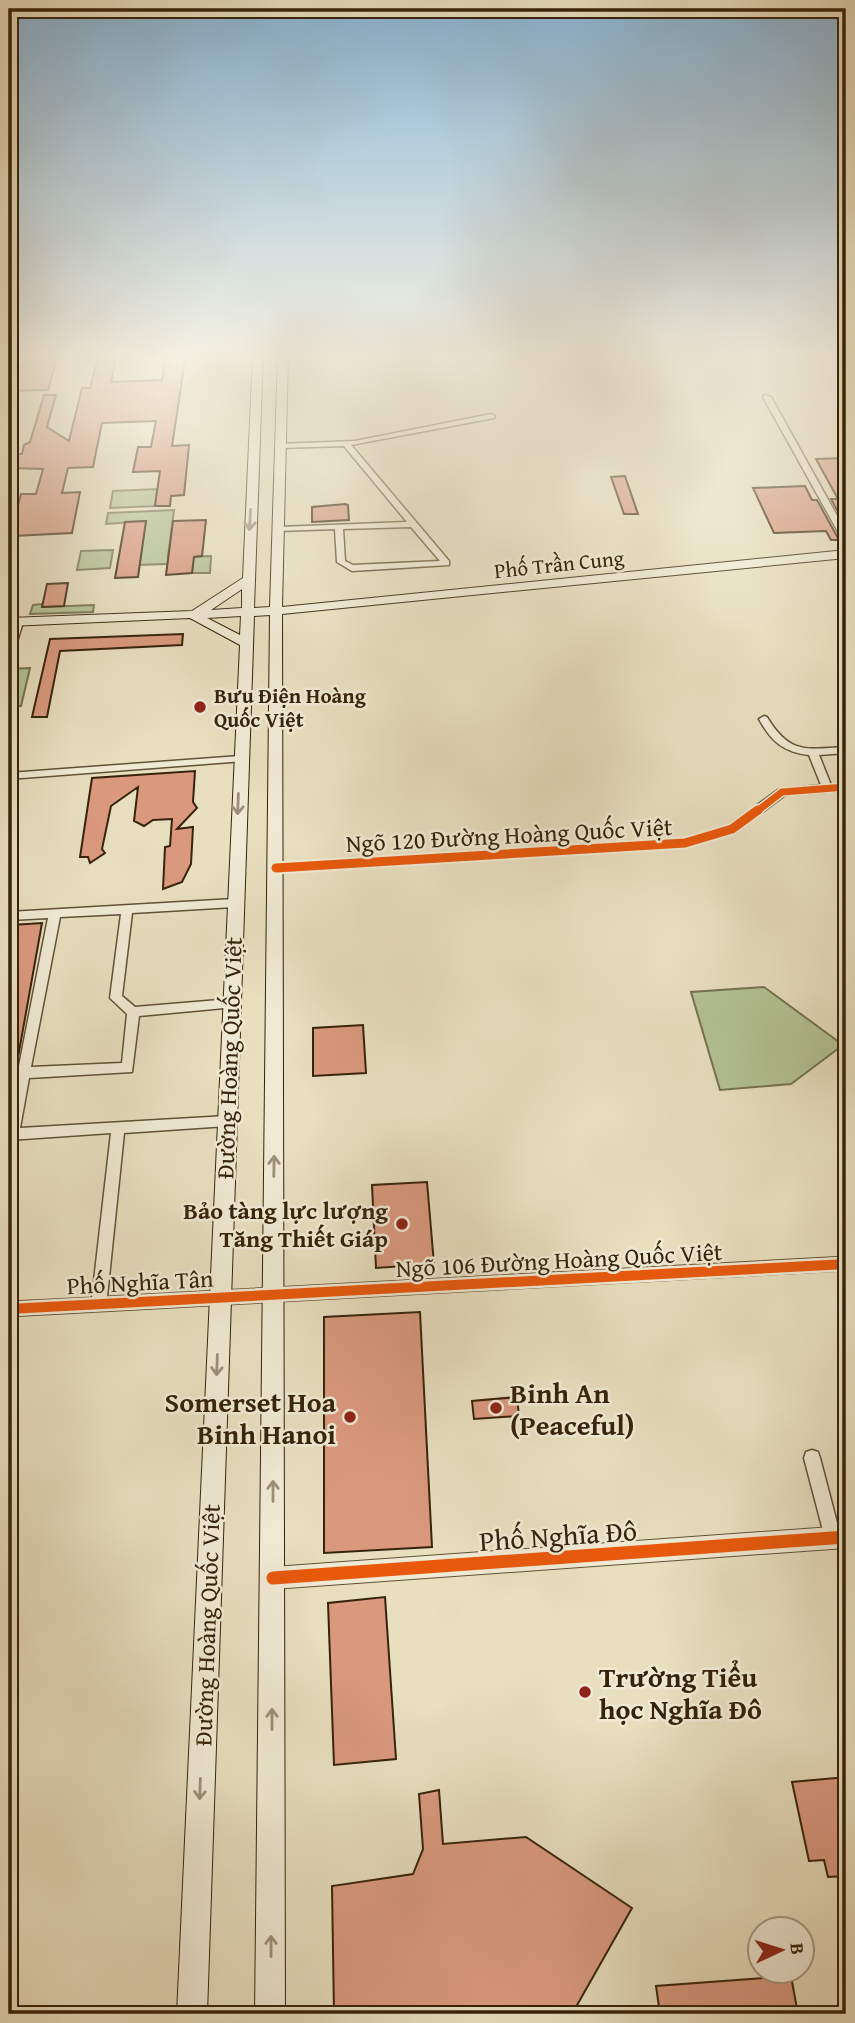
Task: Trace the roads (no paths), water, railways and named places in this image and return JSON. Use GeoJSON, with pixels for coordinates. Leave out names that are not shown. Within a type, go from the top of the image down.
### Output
{"type":"FeatureCollection","features":[{"type":"Feature","properties":{"kind":"main road","name":"Đường Hoàng Quốc Việt"},"geometry":{"type":"LineString","coordinates":[[192,2014],[253,448]]}},
{"type":"Feature","properties":{"kind":"main road","name":"Đường Hoàng Quốc Việt"},"geometry":{"type":"LineString","coordinates":[[270,2014],[276,612],[281,448]]}},
{"type":"Feature","properties":{"kind":"main road","name":"Phố Trần Cung"},"geometry":{"type":"LineString","coordinates":[[14,622],[276,612],[846,554]]}},
{"type":"Feature","properties":{"kind":"main road"},"geometry":{"type":"LineString","coordinates":[[245,643],[193,615],[247,581]]}},
{"type":"Feature","properties":{"kind":"street"},"geometry":{"type":"LineString","coordinates":[[339,528],[341,562],[352,568],[446,563],[350,448]]}},
{"type":"Feature","properties":{"kind":"street"},"geometry":{"type":"LineString","coordinates":[[796,448],[846,539]]}},
{"type":"Feature","properties":{"kind":"street"},"geometry":{"type":"LineString","coordinates":[[279,529],[414,524]]}},
{"type":"Feature","properties":{"kind":"street"},"geometry":{"type":"LineString","coordinates":[[9,652],[14,622]]}},
{"type":"Feature","properties":{"kind":"street"},"geometry":{"type":"LineString","coordinates":[[764,719],[778,743],[794,751],[846,750]]}},
{"type":"Feature","properties":{"kind":"street"},"geometry":{"type":"LineString","coordinates":[[813,752],[828,789]]}},
{"type":"Feature","properties":{"kind":"street"},"geometry":{"type":"LineString","coordinates":[[9,776],[240,759]]}},
{"type":"Feature","properties":{"kind":"street","name":"Ngõ 120 Đường Hoàng Quốc Việt"},"geometry":{"type":"LineString","coordinates":[[276,868],[685,843],[741,824],[782,792],[846,787]]}},
{"type":"Feature","properties":{"kind":"street"},"geometry":{"type":"LineString","coordinates":[[9,916],[234,903]]}},
{"type":"Feature","properties":{"kind":"street"},"geometry":{"type":"LineString","coordinates":[[127,909],[116,998],[133,1012],[231,1004]]}},
{"type":"Feature","properties":{"kind":"street"},"geometry":{"type":"LineString","coordinates":[[55,913],[10,1134],[227,1121]]}},
{"type":"Feature","properties":{"kind":"street"},"geometry":{"type":"LineString","coordinates":[[24,1073],[128,1068],[133,1012]]}},
{"type":"Feature","properties":{"kind":"street"},"geometry":{"type":"LineString","coordinates":[[99,1303],[118,1127]]}},
{"type":"Feature","properties":{"kind":"street","name":"Ngõ 106 Đường Hoàng Quốc Việt"},"geometry":{"type":"LineString","coordinates":[[273,1294],[846,1264]]}},
{"type":"Feature","properties":{"kind":"street","name":"Phố Nghĩa Tân"},"geometry":{"type":"LineString","coordinates":[[9,1308],[273,1294]]}},
{"type":"Feature","properties":{"kind":"street"},"geometry":{"type":"LineString","coordinates":[[812,1458],[840,1537]]}},
{"type":"Feature","properties":{"kind":"street","name":"Phố Nghĩa Đô"},"geometry":{"type":"LineString","coordinates":[[273,1578],[840,1537]]}},
{"type":"Feature","properties":{"kind":"place","name":"Bưu Điện Hoàng Quốc Việt"},"geometry":{"type":"Point","coordinates":[200,707]}},
{"type":"Feature","properties":{"kind":"place","name":"Bảo tàng lực lượng Tăng Thiết Giáp"},"geometry":{"type":"Point","coordinates":[402,1224]}},
{"type":"Feature","properties":{"kind":"place","name":"Binh An (Peaceful)"},"geometry":{"type":"Point","coordinates":[496,1408]}},
{"type":"Feature","properties":{"kind":"place","name":"Somerset Hoa Binh Hanoi"},"geometry":{"type":"Point","coordinates":[350,1417]}},
{"type":"Feature","properties":{"kind":"place","name":"Trường Tiểu học Nghĩa Đô"},"geometry":{"type":"Point","coordinates":[585,1692]}}]}
